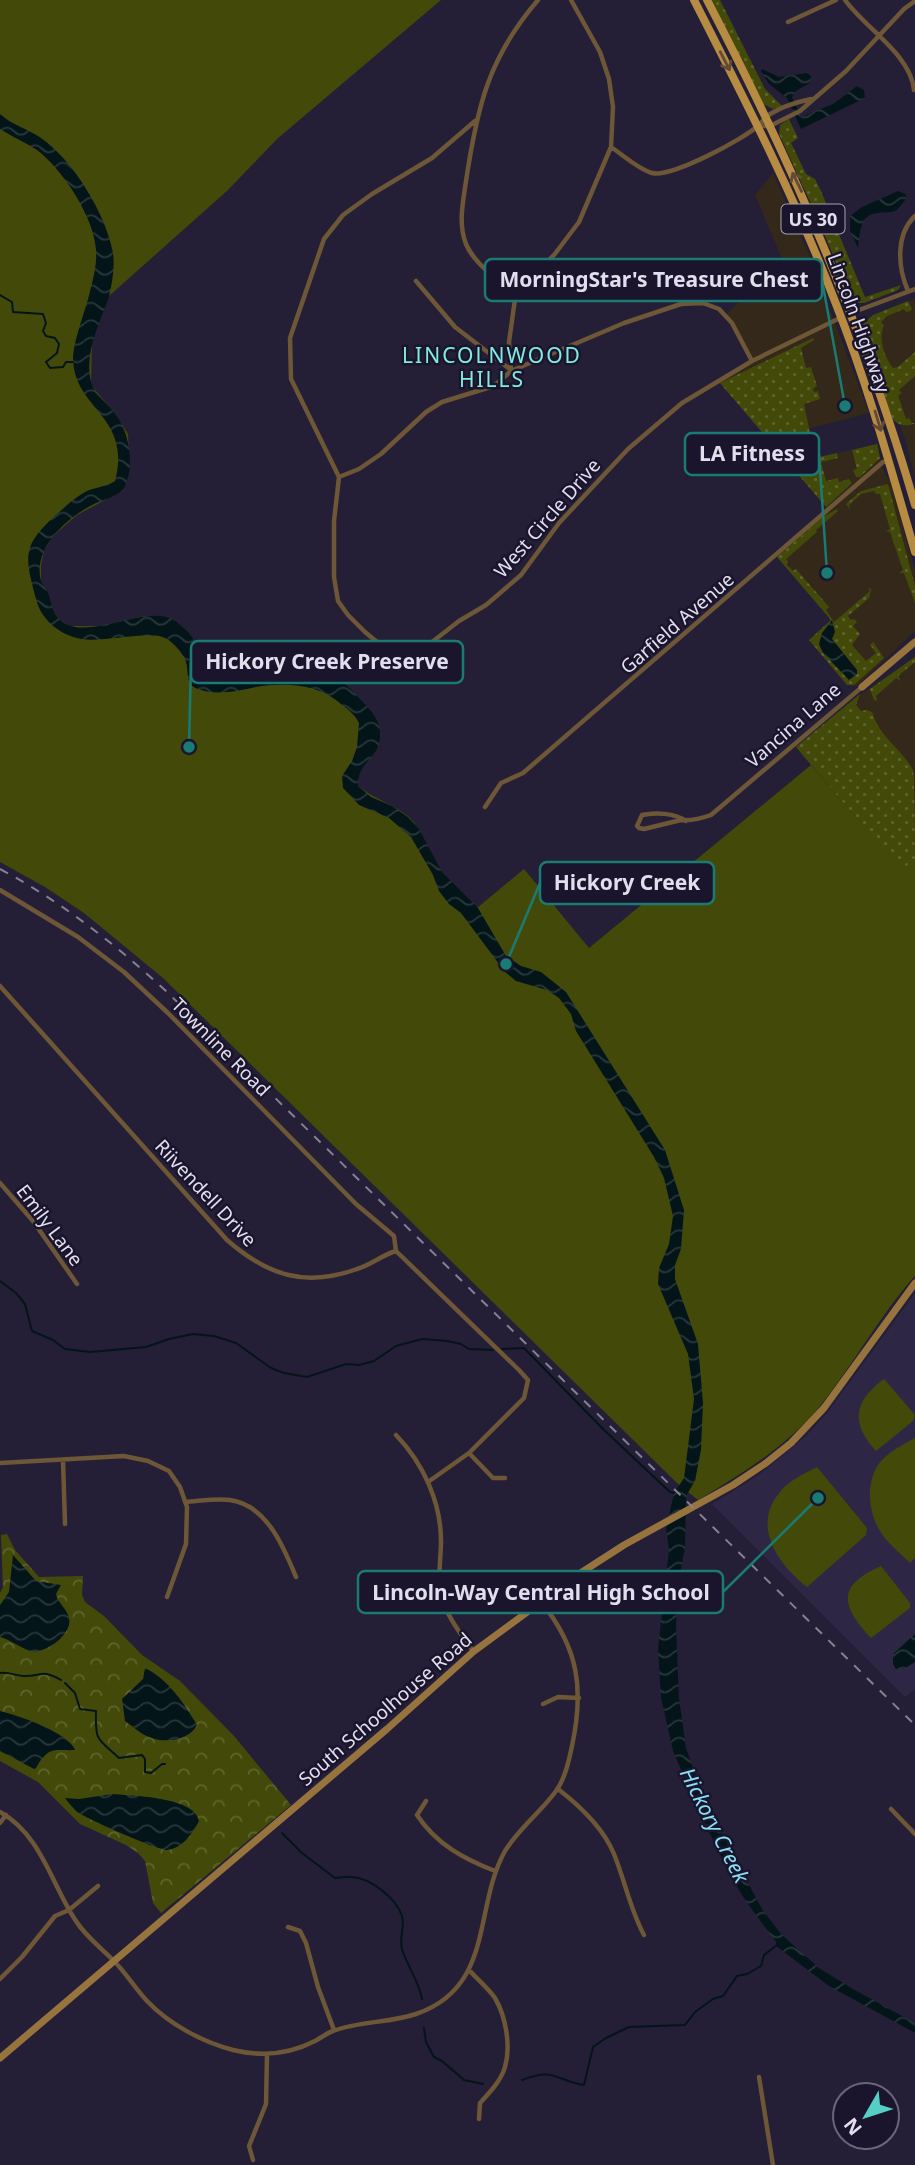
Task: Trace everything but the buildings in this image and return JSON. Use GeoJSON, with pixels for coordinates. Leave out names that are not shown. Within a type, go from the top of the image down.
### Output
{"type":"FeatureCollection","features":[{"type":"Feature","properties":{"kind":"main road","name":"Lincoln Highway"},"geometry":{"type":"LineString","coordinates":[[694,0],[798,212],[841,317],[874,408],[915,552]]}},
{"type":"Feature","properties":{"kind":"main road","name":"Lincoln Highway"},"geometry":{"type":"LineString","coordinates":[[707,0],[803,194],[852,313],[915,505]]}},
{"type":"Feature","properties":{"kind":"street"},"geometry":{"type":"LineString","coordinates":[[516,292],[494,277],[467,247],[462,230],[462,207],[475,121],[483,93],[495,64],[525,15],[538,0]]}},
{"type":"Feature","properties":{"kind":"street"},"geometry":{"type":"LineString","coordinates":[[511,371],[509,342],[516,292],[561,247],[579,222],[611,147],[613,107],[609,79],[600,52],[571,0]]}},
{"type":"Feature","properties":{"kind":"street"},"geometry":{"type":"LineString","coordinates":[[788,22],[836,0]]}},
{"type":"Feature","properties":{"kind":"street"},"geometry":{"type":"LineString","coordinates":[[845,0],[901,59],[910,74],[914,90]]}},
{"type":"Feature","properties":{"kind":"street"},"geometry":{"type":"LineString","coordinates":[[758,126],[770,126],[796,113],[838,79],[904,9],[915,1]]}},
{"type":"Feature","properties":{"kind":"street"},"geometry":{"type":"LineString","coordinates":[[611,147],[651,173],[666,174],[685,167],[758,126],[766,117],[811,99]]}},
{"type":"Feature","properties":{"kind":"street"},"geometry":{"type":"LineString","coordinates":[[475,121],[432,158],[343,215],[324,239],[290,338],[291,379],[339,477],[359,469],[381,454],[426,412],[450,399],[494,386],[511,371],[624,323],[681,304],[703,303],[719,309],[732,323],[752,361]]}},
{"type":"Feature","properties":{"kind":"street"},"geometry":{"type":"LineString","coordinates":[[908,291],[900,264],[902,240],[915,216]]}},
{"type":"Feature","properties":{"kind":"street"},"geometry":{"type":"LineString","coordinates":[[416,281],[455,327],[511,371]]}},
{"type":"Feature","properties":{"kind":"street","name":"West Circle Drive"},"geometry":{"type":"LineString","coordinates":[[339,477],[334,521],[334,577],[338,601],[348,615],[383,647],[398,656],[409,657],[486,605],[521,575],[559,523],[628,449],[682,403],[752,361],[841,317],[915,289]]}},
{"type":"Feature","properties":{"kind":"street","name":"Garfield Avenue"},"geometry":{"type":"LineString","coordinates":[[485,807],[501,783],[523,773],[880,465],[889,461]]}},
{"type":"Feature","properties":{"kind":"street","name":"Vancina Lane"},"geometry":{"type":"LineString","coordinates":[[686,821],[680,816],[648,814],[642,815],[637,826],[644,828],[686,821],[703,818],[719,809],[915,642]]}},
{"type":"Feature","properties":{"kind":"street","name":"Townline Road"},"geometry":{"type":"LineString","coordinates":[[0,890],[78,937],[124,972],[168,1013],[356,1204],[394,1236],[396,1251]]}},
{"type":"Feature","properties":{"kind":"street","name":"Riivendell Drive"},"geometry":{"type":"LineString","coordinates":[[0,986],[225,1238],[248,1259],[285,1276],[319,1277],[358,1269],[396,1251]]}},
{"type":"Feature","properties":{"kind":"street","name":"Emily Lane"},"geometry":{"type":"LineString","coordinates":[[0,1183],[33,1220],[78,1284]]}},
{"type":"Feature","properties":{"kind":"street"},"geometry":{"type":"LineString","coordinates":[[396,1251],[528,1380],[524,1398],[469,1453],[428,1482]]}},
{"type":"Feature","properties":{"kind":"street","name":"South Schoolhouse Road"},"geometry":{"type":"LineString","coordinates":[[0,2058],[379,1736],[473,1652],[579,1574],[766,1463],[802,1432],[824,1408],[915,1283]]}},
{"type":"Feature","properties":{"kind":"street"},"geometry":{"type":"LineString","coordinates":[[396,1435],[428,1482],[440,1517],[440,1591],[453,1625],[473,1652]]}},
{"type":"Feature","properties":{"kind":"street"},"geometry":{"type":"LineString","coordinates":[[469,1453],[493,1478],[505,1478]]}},
{"type":"Feature","properties":{"kind":"street"},"geometry":{"type":"LineString","coordinates":[[0,1464],[124,1456],[148,1461],[169,1471],[186,1502],[186,1544],[167,1597]]}},
{"type":"Feature","properties":{"kind":"street"},"geometry":{"type":"LineString","coordinates":[[63,1460],[65,1524]]}},
{"type":"Feature","properties":{"kind":"street"},"geometry":{"type":"LineString","coordinates":[[186,1502],[231,1500],[246,1505],[265,1521],[282,1545],[296,1577]]}},
{"type":"Feature","properties":{"kind":"street"},"geometry":{"type":"LineString","coordinates":[[0,1811],[22,1827],[36,1847],[74,1920],[97,1947],[114,1961],[148,2002],[205,2041],[234,2050],[267,2055],[291,2051],[334,2030],[416,2014],[438,2004],[469,1970],[481,1939],[495,1871],[520,1831],[558,1789],[569,1759],[578,1715],[578,1680],[570,1647],[542,1603]]}},
{"type":"Feature","properties":{"kind":"street"},"geometry":{"type":"LineString","coordinates":[[543,1704],[558,1697],[579,1698]]}},
{"type":"Feature","properties":{"kind":"street"},"geometry":{"type":"LineString","coordinates":[[558,1789],[579,1806],[597,1826],[613,1851],[634,1916],[644,1935]]}},
{"type":"Feature","properties":{"kind":"street"},"geometry":{"type":"LineString","coordinates":[[426,1801],[417,1815],[437,1839],[474,1863],[495,1871]]}},
{"type":"Feature","properties":{"kind":"street"},"geometry":{"type":"LineString","coordinates":[[891,1809],[915,1834]]}},
{"type":"Feature","properties":{"kind":"street"},"geometry":{"type":"LineString","coordinates":[[0,1823],[6,1815]]}},
{"type":"Feature","properties":{"kind":"street"},"geometry":{"type":"LineString","coordinates":[[0,1979],[22,1957],[55,1916],[69,1910],[99,1886]]}},
{"type":"Feature","properties":{"kind":"street"},"geometry":{"type":"LineString","coordinates":[[288,1927],[300,1931],[306,1943],[334,2030]]}},
{"type":"Feature","properties":{"kind":"street"},"geometry":{"type":"LineString","coordinates":[[469,1970],[494,1997],[502,2014],[507,2040],[505,2068],[492,2090],[480,2103],[480,2119]]}},
{"type":"Feature","properties":{"kind":"street"},"geometry":{"type":"LineString","coordinates":[[253,2160],[249,2146],[266,2104],[267,2055]]}},
{"type":"Feature","properties":{"kind":"street"},"geometry":{"type":"LineString","coordinates":[[759,2077],[773,2165]]}},
{"type":"Feature","properties":{"kind":"shaded area"},"geometry":{"type":"Polygon","coordinates":[[[773,173],[809,254],[869,413],[808,429],[815,458],[877,444],[885,475],[890,480],[915,571],[915,631],[857,686],[847,685],[831,620],[775,554],[826,507],[720,383],[751,361],[725,316],[759,280],[785,266],[755,195],[773,173]]]}},
{"type":"Feature","properties":{"kind":"shaded area"},"geometry":{"type":"Polygon","coordinates":[[[915,299],[915,478],[906,442],[886,388],[871,318],[915,299]]]}},
{"type":"Feature","properties":{"kind":"shaded area"},"geometry":{"type":"Polygon","coordinates":[[[915,657],[915,859],[901,871],[796,747],[854,699],[915,657]]]}},
{"type":"Feature","properties":{"kind":"shaded area"},"geometry":{"type":"Polygon","coordinates":[[[915,1293],[915,1689],[905,1697],[712,1504],[759,1475],[805,1437],[827,1413],[915,1293]]]}},
{"type":"Feature","properties":{"kind":"green space"},"geometry":{"type":"Polygon","coordinates":[[[0,0],[441,0],[277,139],[228,190],[109,296],[92,342],[91,385],[128,434],[127,480],[122,491],[77,515],[53,536],[44,551],[41,582],[54,612],[61,621],[70,626],[100,626],[145,616],[170,618],[191,636],[198,647],[204,672],[210,679],[253,670],[282,668],[317,671],[338,678],[370,710],[380,728],[376,752],[361,771],[358,786],[409,817],[443,873],[477,908],[524,869],[589,948],[811,765],[901,870],[915,859],[915,1276],[807,1421],[763,1458],[698,1500],[677,1483],[163,978],[84,913],[0,862],[0,0]]]}},
{"type":"Feature","properties":{"kind":"green space"},"geometry":{"type":"Polygon","coordinates":[[[710,0],[720,0],[765,89],[782,106],[773,109],[763,104],[710,0]]]}},
{"type":"Feature","properties":{"kind":"green space"},"geometry":{"type":"Polygon","coordinates":[[[789,119],[798,138],[791,143],[806,174],[815,179],[821,191],[865,297],[901,285],[898,290],[864,303],[855,303],[851,298],[779,134],[780,125],[789,119]]]}},
{"type":"Feature","properties":{"kind":"green space"},"geometry":{"type":"Polygon","coordinates":[[[908,301],[912,309],[910,311],[906,312],[904,309],[887,316],[881,322],[884,325],[883,347],[893,368],[898,367],[915,352],[915,376],[899,390],[902,393],[898,395],[906,419],[909,418],[915,423],[906,425],[897,423],[892,418],[861,326],[873,315],[908,301]]]}},
{"type":"Feature","properties":{"kind":"green space"},"geometry":{"type":"Polygon","coordinates":[[[813,338],[814,340],[801,348],[806,368],[811,367],[817,386],[813,389],[814,392],[818,391],[820,399],[804,404],[815,458],[837,453],[838,458],[821,462],[826,481],[838,478],[839,482],[849,479],[852,483],[826,507],[720,383],[813,338]]]}},
{"type":"Feature","properties":{"kind":"green space"},"geometry":{"type":"Polygon","coordinates":[[[877,444],[880,458],[860,477],[856,477],[853,470],[857,469],[852,450],[877,444]]]}},
{"type":"Feature","properties":{"kind":"green space"},"geometry":{"type":"Polygon","coordinates":[[[888,484],[915,586],[915,603],[904,573],[899,573],[903,570],[890,532],[886,531],[890,529],[880,494],[874,491],[861,494],[849,505],[850,509],[846,504],[861,491],[888,484]]]}},
{"type":"Feature","properties":{"kind":"green space"},"geometry":{"type":"Polygon","coordinates":[[[837,509],[817,532],[786,559],[786,564],[793,571],[796,569],[829,607],[826,610],[834,622],[870,591],[868,587],[871,589],[869,598],[848,616],[857,622],[853,626],[860,634],[852,645],[866,661],[876,653],[870,645],[873,642],[884,658],[854,685],[847,685],[809,640],[831,620],[777,557],[823,517],[837,509]]]}},
{"type":"Feature","properties":{"kind":"green space"},"geometry":{"type":"Polygon","coordinates":[[[915,657],[915,662],[898,676],[901,681],[896,678],[876,696],[877,701],[874,700],[870,689],[915,657]]]}},
{"type":"Feature","properties":{"kind":"green space"},"geometry":{"type":"Polygon","coordinates":[[[860,694],[856,705],[861,711],[872,712],[880,729],[913,770],[915,859],[901,871],[796,747],[860,694]]]}},
{"type":"Feature","properties":{"kind":"green space"},"geometry":{"type":"Polygon","coordinates":[[[884,1379],[915,1415],[913,1421],[876,1451],[862,1431],[859,1413],[866,1396],[884,1379]]]}},
{"type":"Feature","properties":{"kind":"green space"},"geometry":{"type":"Polygon","coordinates":[[[915,1438],[915,1558],[910,1563],[880,1531],[872,1513],[870,1494],[877,1466],[894,1450],[915,1438]]]}},
{"type":"Feature","properties":{"kind":"green space"},"geometry":{"type":"Polygon","coordinates":[[[817,1467],[867,1528],[866,1535],[807,1587],[778,1556],[768,1531],[768,1518],[780,1492],[817,1467]]]}},
{"type":"Feature","properties":{"kind":"green space"},"geometry":{"type":"Polygon","coordinates":[[[7,1534],[15,1550],[39,1577],[83,1576],[82,1595],[85,1602],[104,1616],[142,1655],[180,1681],[234,1736],[291,1805],[161,1913],[153,1903],[145,1861],[138,1853],[80,1824],[38,1782],[0,1761],[0,1593],[3,1587],[1,1535],[7,1534]]]}},
{"type":"Feature","properties":{"kind":"green space"},"geometry":{"type":"Polygon","coordinates":[[[881,1566],[910,1603],[910,1608],[871,1638],[854,1616],[848,1598],[856,1581],[881,1566]]]}},
{"type":"Feature","properties":{"kind":"water"},"geometry":{"type":"Polygon","coordinates":[[[762,69],[779,77],[807,73],[811,76],[810,83],[796,91],[792,97],[801,117],[833,104],[857,86],[864,90],[865,98],[801,129],[787,98],[769,84],[762,69]]]}},
{"type":"Feature","properties":{"kind":"water"},"geometry":{"type":"Polygon","coordinates":[[[0,114],[41,138],[65,160],[96,205],[113,253],[111,289],[91,350],[89,371],[95,391],[121,422],[129,449],[130,468],[123,490],[73,517],[54,535],[47,546],[42,557],[41,581],[55,613],[66,624],[79,627],[94,627],[144,617],[172,619],[195,641],[203,669],[210,679],[253,670],[294,669],[326,673],[346,684],[373,714],[380,733],[376,752],[361,771],[358,786],[371,797],[408,817],[419,829],[442,872],[478,908],[506,956],[521,966],[541,972],[566,992],[665,1150],[684,1210],[675,1279],[698,1344],[703,1403],[701,1450],[695,1481],[686,1496],[685,1547],[678,1586],[676,1625],[679,1698],[686,1748],[705,1802],[762,1909],[781,1934],[819,1968],[915,2023],[915,2033],[829,1986],[776,1946],[776,1942],[730,1875],[673,1751],[661,1698],[658,1648],[669,1549],[666,1529],[674,1493],[684,1478],[694,1399],[688,1354],[658,1284],[659,1268],[669,1244],[673,1216],[664,1178],[654,1157],[576,1031],[571,1014],[559,998],[547,990],[516,981],[505,972],[461,913],[449,904],[439,891],[411,837],[389,818],[359,805],[343,788],[342,776],[357,747],[359,723],[344,706],[323,692],[301,686],[267,685],[219,692],[198,689],[189,681],[183,655],[165,638],[148,635],[81,639],[66,634],[42,614],[32,585],[28,562],[31,544],[45,526],[73,500],[85,492],[115,481],[118,459],[116,442],[110,427],[83,391],[76,377],[73,360],[96,264],[90,223],[76,195],[57,169],[37,150],[0,129],[0,114]]]}},
{"type":"Feature","properties":{"kind":"water"},"geometry":{"type":"Polygon","coordinates":[[[898,191],[907,198],[895,211],[867,217],[860,231],[858,248],[850,231],[850,216],[862,207],[898,191]]]}},
{"type":"Feature","properties":{"kind":"water"},"geometry":{"type":"Polygon","coordinates":[[[832,620],[835,632],[832,639],[857,670],[857,674],[849,680],[823,653],[819,644],[822,633],[832,620]]]}},
{"type":"Feature","properties":{"kind":"water"},"geometry":{"type":"Polygon","coordinates":[[[13,1555],[36,1581],[61,1585],[56,1594],[69,1618],[67,1630],[57,1642],[37,1651],[31,1651],[0,1637],[0,1605],[9,1592],[13,1555]]]}},
{"type":"Feature","properties":{"kind":"water"},"geometry":{"type":"Polygon","coordinates":[[[915,1634],[915,1662],[904,1669],[896,1669],[893,1654],[915,1634]]]}},
{"type":"Feature","properties":{"kind":"water"},"geometry":{"type":"Polygon","coordinates":[[[145,1668],[168,1685],[187,1708],[197,1725],[189,1734],[176,1739],[155,1739],[125,1721],[122,1699],[143,1679],[145,1668]]]}},
{"type":"Feature","properties":{"kind":"water"},"geometry":{"type":"Polygon","coordinates":[[[0,1711],[53,1731],[75,1750],[49,1752],[34,1769],[0,1751],[0,1711]]]}},
{"type":"Feature","properties":{"kind":"water"},"geometry":{"type":"Polygon","coordinates":[[[113,1794],[176,1802],[195,1813],[199,1821],[182,1843],[173,1849],[161,1849],[76,1811],[65,1798],[79,1799],[113,1794]]]}},
{"type":"Feature","properties":{"kind":"waterway"},"geometry":{"type":"LineString","coordinates":[[0,295],[12,302],[13,312],[43,314],[46,323],[43,331],[46,336],[55,338],[59,344],[57,353],[46,362],[50,368],[63,367],[66,362],[73,362]]}},
{"type":"Feature","properties":{"kind":"waterway"},"geometry":{"type":"LineString","coordinates":[[0,1281],[25,1304],[32,1331],[53,1340],[65,1349],[90,1352],[146,1347],[193,1334],[214,1336],[236,1343],[271,1368],[307,1377],[346,1364],[359,1365],[374,1361],[396,1346],[422,1339],[447,1341],[469,1349],[493,1350]]}},
{"type":"Feature","properties":{"kind":"waterway"},"geometry":{"type":"LineString","coordinates":[[502,1349],[524,1348],[603,1429],[674,1493]]}},
{"type":"Feature","properties":{"kind":"waterway"},"geometry":{"type":"LineString","coordinates":[[0,1673],[23,1676],[45,1674],[61,1680]]}},
{"type":"Feature","properties":{"kind":"waterway"},"geometry":{"type":"LineString","coordinates":[[65,1683],[75,1693],[80,1709],[96,1711],[97,1735],[119,1758],[142,1755],[145,1759],[145,1772],[151,1773],[165,1764]]}},
{"type":"Feature","properties":{"kind":"waterway"},"geometry":{"type":"LineString","coordinates":[[282,1833],[302,1853],[335,1878],[349,1877],[367,1881],[382,1890],[394,1902],[403,1920],[402,1949],[422,1999]]}},
{"type":"Feature","properties":{"kind":"waterway"},"geometry":{"type":"LineString","coordinates":[[522,2080],[548,2075],[584,2085],[593,2047],[629,2027],[685,2025],[695,2012],[713,1999],[723,1996],[737,1976],[761,1966],[764,1955],[777,1945]]}},
{"type":"Feature","properties":{"kind":"waterway"},"geometry":{"type":"LineString","coordinates":[[424,2028],[426,2042],[434,2057],[464,2080],[483,2084]]}},
{"type":"Feature","properties":{"kind":"railway"},"geometry":{"type":"LineString","coordinates":[[0,869],[45,895],[87,925],[167,992],[915,1725]]}},
{"type":"Feature","properties":{"kind":"place","name":"MorningStar's Treasure Chest"},"geometry":{"type":"Point","coordinates":[845,406]}},
{"type":"Feature","properties":{"kind":"place","name":"LA Fitness"},"geometry":{"type":"Point","coordinates":[827,573]}},
{"type":"Feature","properties":{"kind":"place","name":"Hickory Creek Preserve"},"geometry":{"type":"Point","coordinates":[189,747]}},
{"type":"Feature","properties":{"kind":"place","name":"Hickory Creek"},"geometry":{"type":"Point","coordinates":[506,964]}},
{"type":"Feature","properties":{"kind":"place","name":"Lincoln-Way Central High School"},"geometry":{"type":"Point","coordinates":[818,1498]}},
{"type":"Feature","properties":{"kind":"district","name":"LINCOLNWOOD HILLS"},"geometry":{"type":"Point","coordinates":[492,367]}}]}
